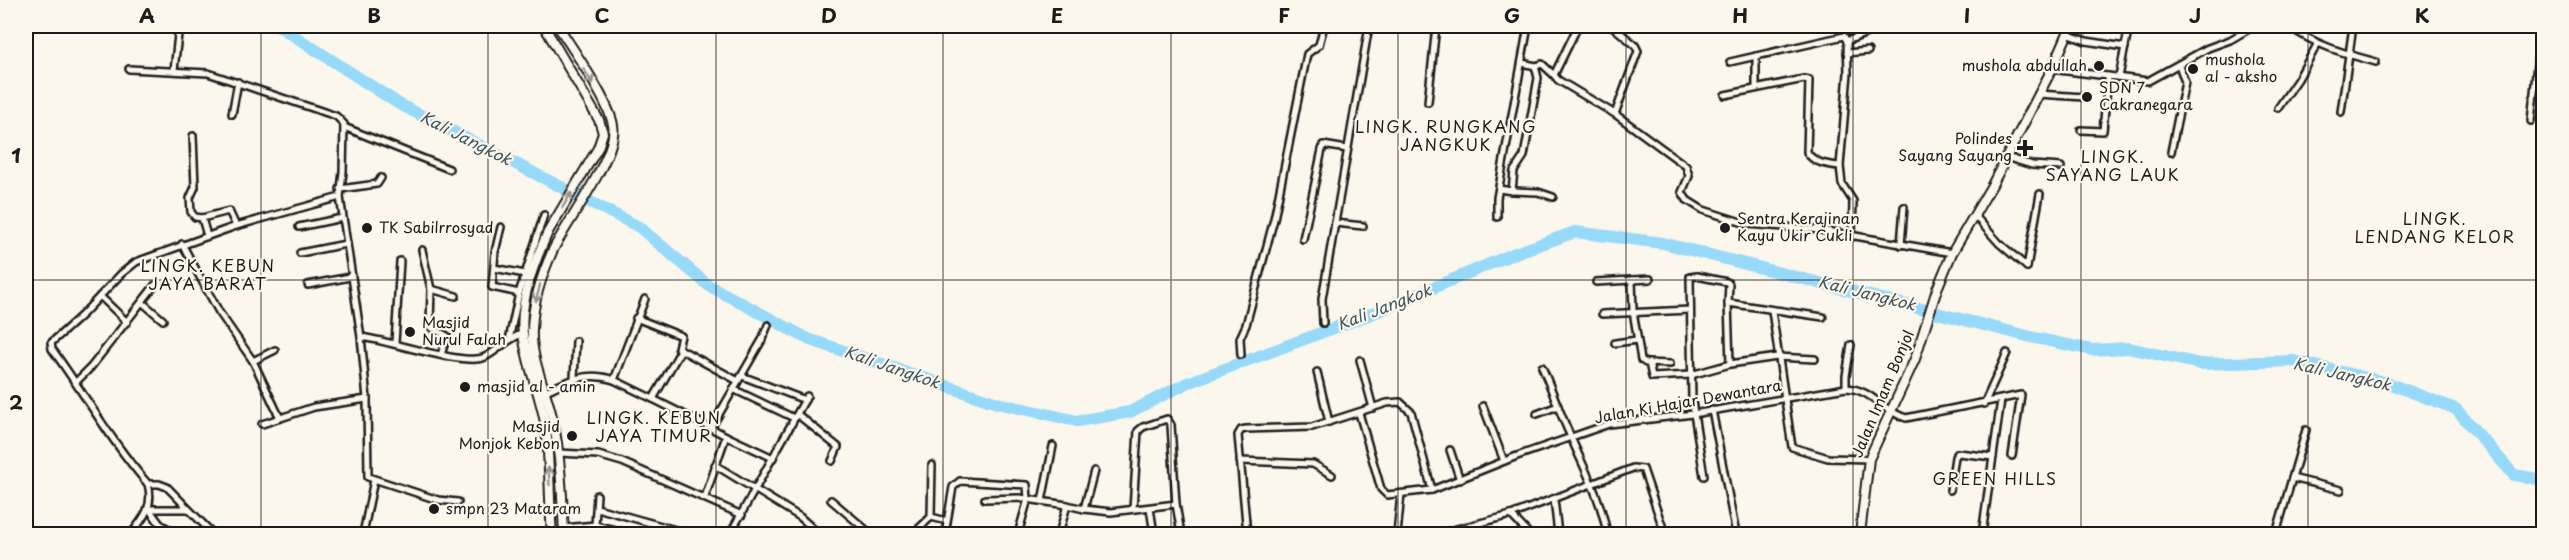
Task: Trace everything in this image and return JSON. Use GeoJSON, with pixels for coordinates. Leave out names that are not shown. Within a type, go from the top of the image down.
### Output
{"type":"FeatureCollection","features":[{"type":"Feature","properties":{"kind":"main road"},"geometry":{"type":"LineString","coordinates":[[544,26],[590,102],[602,127],[601,142],[548,232],[529,286],[523,333],[543,412],[548,451],[552,534]]}},
{"type":"Feature","properties":{"kind":"main road"},"geometry":{"type":"LineString","coordinates":[[558,26],[599,94],[613,124],[613,142],[609,155],[559,239],[540,286],[532,332],[534,351],[546,392],[559,453],[564,531]]}},
{"type":"Feature","properties":{"kind":"main road","name":"Jalan Imam Bonjol"},"geometry":{"type":"LineString","coordinates":[[1860,534],[1869,459],[1906,380],[1952,254],[1976,216],[2051,69],[2068,28]]}},
{"type":"Feature","properties":{"kind":"main road"},"geometry":{"type":"LineString","coordinates":[[550,503],[562,501]]}},
{"type":"Feature","properties":{"kind":"street"},"geometry":{"type":"LineString","coordinates":[[174,70],[179,26]]}},
{"type":"Feature","properties":{"kind":"street"},"geometry":{"type":"LineString","coordinates":[[1241,355],[1240,338],[1246,325],[1274,219],[1307,54],[1319,45],[1324,26]]}},
{"type":"Feature","properties":{"kind":"street"},"geometry":{"type":"LineString","coordinates":[[1323,323],[1322,299],[1369,26]]}},
{"type":"Feature","properties":{"kind":"street"},"geometry":{"type":"LineString","coordinates":[[1428,102],[1436,26]]}},
{"type":"Feature","properties":{"kind":"street"},"geometry":{"type":"LineString","coordinates":[[1497,217],[1499,189],[1528,26]]}},
{"type":"Feature","properties":{"kind":"street"},"geometry":{"type":"LineString","coordinates":[[1556,77],[1578,26]]}},
{"type":"Feature","properties":{"kind":"street"},"geometry":{"type":"LineString","coordinates":[[1612,26],[1635,45],[1638,51],[1616,114]]}},
{"type":"Feature","properties":{"kind":"street"},"geometry":{"type":"LineString","coordinates":[[1846,41],[1884,26]]}},
{"type":"Feature","properties":{"kind":"street"},"geometry":{"type":"LineString","coordinates":[[2120,77],[2129,26]]}},
{"type":"Feature","properties":{"kind":"street"},"geometry":{"type":"LineString","coordinates":[[2051,69],[2148,81],[2254,26]]}},
{"type":"Feature","properties":{"kind":"street"},"geometry":{"type":"LineString","coordinates":[[2289,26],[2318,43],[2348,55],[2376,62]]}},
{"type":"Feature","properties":{"kind":"street"},"geometry":{"type":"LineString","coordinates":[[2341,112],[2353,26]]}},
{"type":"Feature","properties":{"kind":"street"},"geometry":{"type":"LineString","coordinates":[[2531,121],[2541,26]]}},
{"type":"Feature","properties":{"kind":"street"},"geometry":{"type":"LineString","coordinates":[[2068,28],[2086,41],[2125,47]]}},
{"type":"Feature","properties":{"kind":"street"},"geometry":{"type":"LineString","coordinates":[[1730,62],[1844,36],[1848,73],[1840,166],[1842,184],[1853,201],[1852,237]]}},
{"type":"Feature","properties":{"kind":"street"},"geometry":{"type":"LineString","coordinates":[[2278,108],[2298,79],[2318,43]]}},
{"type":"Feature","properties":{"kind":"street"},"geometry":{"type":"LineString","coordinates":[[1847,53],[1868,51]]}},
{"type":"Feature","properties":{"kind":"street"},"geometry":{"type":"LineString","coordinates":[[1756,56],[1756,88]]}},
{"type":"Feature","properties":{"kind":"street"},"geometry":{"type":"LineString","coordinates":[[1522,63],[1535,66],[1544,65],[1556,77],[1616,114],[1686,166],[1689,176],[1682,195],[1703,210],[1747,224],[1821,230],[1952,254]]}},
{"type":"Feature","properties":{"kind":"street"},"geometry":{"type":"LineString","coordinates":[[2171,152],[2185,82],[2179,65]]}},
{"type":"Feature","properties":{"kind":"street"},"geometry":{"type":"LineString","coordinates":[[1512,191],[1514,171],[1525,151],[1538,78],[1535,66]]}},
{"type":"Feature","properties":{"kind":"street"},"geometry":{"type":"LineString","coordinates":[[129,69],[207,73],[336,116],[342,120],[344,127],[340,198],[368,399],[368,475],[374,480],[438,500],[458,502]]}},
{"type":"Feature","properties":{"kind":"street"},"geometry":{"type":"LineString","coordinates":[[2081,130],[2103,131],[2108,76]]}},
{"type":"Feature","properties":{"kind":"street"},"geometry":{"type":"LineString","coordinates":[[1725,95],[1809,80],[1808,154],[1821,162],[1840,166]]}},
{"type":"Feature","properties":{"kind":"street"},"geometry":{"type":"LineString","coordinates":[[232,114],[238,82]]}},
{"type":"Feature","properties":{"kind":"street"},"geometry":{"type":"LineString","coordinates":[[2038,94],[2084,97]]}},
{"type":"Feature","properties":{"kind":"street"},"geometry":{"type":"LineString","coordinates":[[344,127],[449,170]]}},
{"type":"Feature","properties":{"kind":"street"},"geometry":{"type":"LineString","coordinates":[[193,136],[195,187],[190,198],[191,212],[195,217],[202,218],[230,211],[236,226]]}},
{"type":"Feature","properties":{"kind":"street"},"geometry":{"type":"LineString","coordinates":[[1303,239],[1323,145],[1347,149]]}},
{"type":"Feature","properties":{"kind":"street"},"geometry":{"type":"LineString","coordinates":[[2006,157],[2032,165],[2061,167]]}},
{"type":"Feature","properties":{"kind":"street"},"geometry":{"type":"LineString","coordinates":[[340,189],[377,184],[381,177]]}},
{"type":"Feature","properties":{"kind":"street"},"geometry":{"type":"LineString","coordinates":[[1499,189],[1538,192],[1553,197]]}},
{"type":"Feature","properties":{"kind":"street"},"geometry":{"type":"LineString","coordinates":[[1976,216],[1999,243],[2027,267],[2040,194]]}},
{"type":"Feature","properties":{"kind":"street"},"geometry":{"type":"LineString","coordinates":[[131,534],[149,509],[150,494],[147,484],[123,454],[52,348],[51,343],[136,262],[236,226],[340,198]]}},
{"type":"Feature","properties":{"kind":"street"},"geometry":{"type":"LineString","coordinates":[[1902,245],[1904,207]]}},
{"type":"Feature","properties":{"kind":"street"},"geometry":{"type":"LineString","coordinates":[[509,340],[519,293],[544,215]]}},
{"type":"Feature","properties":{"kind":"street"},"geometry":{"type":"LineString","coordinates":[[202,218],[207,236]]}},
{"type":"Feature","properties":{"kind":"street"},"geometry":{"type":"LineString","coordinates":[[299,227],[342,218]]}},
{"type":"Feature","properties":{"kind":"street"},"geometry":{"type":"LineString","coordinates":[[1335,223],[1363,226]]}},
{"type":"Feature","properties":{"kind":"street"},"geometry":{"type":"LineString","coordinates":[[501,227],[492,288],[519,293]]}},
{"type":"Feature","properties":{"kind":"street"},"geometry":{"type":"LineString","coordinates":[[182,244],[219,312],[253,361],[280,418]]}},
{"type":"Feature","properties":{"kind":"street"},"geometry":{"type":"LineString","coordinates":[[300,253],[346,244]]}},
{"type":"Feature","properties":{"kind":"street"},"geometry":{"type":"LineString","coordinates":[[422,250],[431,290],[430,325],[447,336],[441,355]]}},
{"type":"Feature","properties":{"kind":"street"},"geometry":{"type":"LineString","coordinates":[[395,343],[400,261]]}},
{"type":"Feature","properties":{"kind":"street"},"geometry":{"type":"LineString","coordinates":[[494,268],[525,274]]}},
{"type":"Feature","properties":{"kind":"street"},"geometry":{"type":"LineString","coordinates":[[1704,476],[1694,414],[1691,375],[1691,276],[1722,280],[1729,284],[1730,364]]}},
{"type":"Feature","properties":{"kind":"street"},"geometry":{"type":"LineString","coordinates":[[308,285],[350,278]]}},
{"type":"Feature","properties":{"kind":"street"},"geometry":{"type":"LineString","coordinates":[[1596,282],[1650,279]]}},
{"type":"Feature","properties":{"kind":"street"},"geometry":{"type":"LineString","coordinates":[[1632,280],[1633,311],[1641,360],[1649,363],[1670,364]]}},
{"type":"Feature","properties":{"kind":"street"},"geometry":{"type":"LineString","coordinates":[[76,382],[143,303],[155,285]]}},
{"type":"Feature","properties":{"kind":"street"},"geometry":{"type":"LineString","coordinates":[[431,290],[456,296]]}},
{"type":"Feature","properties":{"kind":"street"},"geometry":{"type":"LineString","coordinates":[[100,296],[127,322]]}},
{"type":"Feature","properties":{"kind":"street"},"geometry":{"type":"LineString","coordinates":[[614,380],[645,299]]}},
{"type":"Feature","properties":{"kind":"street"},"geometry":{"type":"LineString","coordinates":[[143,303],[163,320]]}},
{"type":"Feature","properties":{"kind":"street"},"geometry":{"type":"LineString","coordinates":[[1728,303],[1823,317]]}},
{"type":"Feature","properties":{"kind":"street"},"geometry":{"type":"LineString","coordinates":[[1602,314],[1690,310]]}},
{"type":"Feature","properties":{"kind":"street"},"geometry":{"type":"LineString","coordinates":[[1772,310],[1777,357],[1793,449],[1828,458],[1869,459]]}},
{"type":"Feature","properties":{"kind":"street"},"geometry":{"type":"LineString","coordinates":[[636,318],[681,336],[677,347],[681,350],[740,378],[806,398],[730,534]]}},
{"type":"Feature","properties":{"kind":"street"},"geometry":{"type":"LineString","coordinates":[[711,428],[768,325]]}},
{"type":"Feature","properties":{"kind":"street"},"geometry":{"type":"LineString","coordinates":[[361,337],[441,355],[484,358],[509,340],[523,333],[532,332]]}},
{"type":"Feature","properties":{"kind":"street"},"geometry":{"type":"LineString","coordinates":[[1615,343],[1637,340]]}},
{"type":"Feature","properties":{"kind":"street"},"geometry":{"type":"LineString","coordinates":[[574,378],[576,341]]}},
{"type":"Feature","properties":{"kind":"street"},"geometry":{"type":"LineString","coordinates":[[1846,388],[1851,345]]}},
{"type":"Feature","properties":{"kind":"street"},"geometry":{"type":"LineString","coordinates":[[253,361],[275,350]]}},
{"type":"Feature","properties":{"kind":"street"},"geometry":{"type":"LineString","coordinates":[[653,399],[681,350]]}},
{"type":"Feature","properties":{"kind":"street"},"geometry":{"type":"LineString","coordinates":[[1984,404],[2007,352]]}},
{"type":"Feature","properties":{"kind":"street"},"geometry":{"type":"LineString","coordinates":[[1649,363],[1652,376],[1691,375],[1730,364],[1777,357],[1815,359]]}},
{"type":"Feature","properties":{"kind":"street"},"geometry":{"type":"LineString","coordinates":[[1360,360],[1373,408]]}},
{"type":"Feature","properties":{"kind":"street"},"geometry":{"type":"LineString","coordinates":[[1542,367],[1594,485],[1603,510],[1607,534]]}},
{"type":"Feature","properties":{"kind":"street"},"geometry":{"type":"LineString","coordinates":[[1317,372],[1329,422]]}},
{"type":"Feature","properties":{"kind":"street"},"geometry":{"type":"LineString","coordinates":[[546,392],[574,378],[593,376],[614,380],[773,458]]}},
{"type":"Feature","properties":{"kind":"street","name":"Jalan Ki Hajar Dewantara"},"geometry":{"type":"LineString","coordinates":[[1359,413],[1384,494],[1401,494],[1432,490],[1504,461],[1609,424],[1694,414],[1846,388],[1855,388],[1869,394],[1891,411]]}},
{"type":"Feature","properties":{"kind":"street"},"geometry":{"type":"LineString","coordinates":[[734,389],[795,416],[838,447],[832,461]]}},
{"type":"Feature","properties":{"kind":"street"},"geometry":{"type":"LineString","coordinates":[[1891,411],[1902,417],[1910,418],[2021,395],[2012,456]]}},
{"type":"Feature","properties":{"kind":"street"},"geometry":{"type":"LineString","coordinates":[[262,424],[314,407],[368,399]]}},
{"type":"Feature","properties":{"kind":"street"},"geometry":{"type":"LineString","coordinates":[[1982,534],[2001,400]]}},
{"type":"Feature","properties":{"kind":"street"},"geometry":{"type":"LineString","coordinates":[[1247,534],[1238,435],[1241,430],[1304,428],[1393,402],[1402,404],[1410,410],[1432,490]]}},
{"type":"Feature","properties":{"kind":"street"},"geometry":{"type":"LineString","coordinates":[[1483,406],[1504,461]]}},
{"type":"Feature","properties":{"kind":"street"},"geometry":{"type":"LineString","coordinates":[[1537,414],[1558,406]]}},
{"type":"Feature","properties":{"kind":"street"},"geometry":{"type":"LineString","coordinates":[[1712,410],[1736,534]]}},
{"type":"Feature","properties":{"kind":"street"},"geometry":{"type":"LineString","coordinates":[[1132,509],[1138,431],[1165,419],[1170,421],[1171,425],[1176,504],[1181,534]]}},
{"type":"Feature","properties":{"kind":"street"},"geometry":{"type":"LineString","coordinates":[[2276,534],[2306,430]]}},
{"type":"Feature","properties":{"kind":"street"},"geometry":{"type":"LineString","coordinates":[[705,497],[726,436]]}},
{"type":"Feature","properties":{"kind":"street"},"geometry":{"type":"LineString","coordinates":[[1042,501],[1053,446]]}},
{"type":"Feature","properties":{"kind":"street"},"geometry":{"type":"LineString","coordinates":[[1450,450],[1460,480]]}},
{"type":"Feature","properties":{"kind":"street"},"geometry":{"type":"LineString","coordinates":[[559,453],[608,457],[705,497],[742,515]]}},
{"type":"Feature","properties":{"kind":"street"},"geometry":{"type":"LineString","coordinates":[[1950,490],[1955,457],[1958,453],[1993,457]]}},
{"type":"Feature","properties":{"kind":"street"},"geometry":{"type":"LineString","coordinates":[[1240,461],[1313,464],[1332,475]]}},
{"type":"Feature","properties":{"kind":"street"},"geometry":{"type":"LineString","coordinates":[[715,465],[757,489],[819,534]]}},
{"type":"Feature","properties":{"kind":"street"},"geometry":{"type":"LineString","coordinates":[[913,534],[931,517],[932,465]]}},
{"type":"Feature","properties":{"kind":"street"},"geometry":{"type":"LineString","coordinates":[[1437,534],[1511,515],[1594,485],[1633,468],[1642,469],[1665,534]]}},
{"type":"Feature","properties":{"kind":"street"},"geometry":{"type":"LineString","coordinates":[[1084,509],[1094,471]]}},
{"type":"Feature","properties":{"kind":"street"},"geometry":{"type":"LineString","coordinates":[[2292,478],[2341,490]]}},
{"type":"Feature","properties":{"kind":"street"},"geometry":{"type":"LineString","coordinates":[[363,534],[374,480]]}},
{"type":"Feature","properties":{"kind":"street"},"geometry":{"type":"LineString","coordinates":[[945,534],[953,487],[957,482],[1026,484],[1029,499],[1018,534]]}},
{"type":"Feature","properties":{"kind":"street"},"geometry":{"type":"LineString","coordinates":[[147,484],[159,484],[167,488],[213,534]]}},
{"type":"Feature","properties":{"kind":"street"},"geometry":{"type":"LineString","coordinates":[[1397,534],[1401,494]]}},
{"type":"Feature","properties":{"kind":"street"},"geometry":{"type":"LineString","coordinates":[[596,525],[597,495]]}},
{"type":"Feature","properties":{"kind":"street"},"geometry":{"type":"LineString","coordinates":[[985,499],[1029,499],[1105,512],[1176,504]]}},
{"type":"Feature","properties":{"kind":"street"},"geometry":{"type":"LineString","coordinates":[[1554,499],[1558,534]]}},
{"type":"Feature","properties":{"kind":"street"},"geometry":{"type":"LineString","coordinates":[[831,500],[871,534]]}},
{"type":"Feature","properties":{"kind":"street"},"geometry":{"type":"LineString","coordinates":[[1059,534],[1067,505]]}},
{"type":"Feature","properties":{"kind":"street"},"geometry":{"type":"LineString","coordinates":[[597,508],[690,534]]}},
{"type":"Feature","properties":{"kind":"street"},"geometry":{"type":"LineString","coordinates":[[1150,508],[1154,534]]}},
{"type":"Feature","properties":{"kind":"street"},"geometry":{"type":"LineString","coordinates":[[149,509],[187,509]]}},
{"type":"Feature","properties":{"kind":"street"},"geometry":{"type":"LineString","coordinates":[[149,509],[160,524],[178,534]]}},
{"type":"Feature","properties":{"kind":"street"},"geometry":{"type":"LineString","coordinates":[[1511,515],[1528,534]]}},
{"type":"Feature","properties":{"kind":"street"},"geometry":{"type":"LineString","coordinates":[[931,517],[947,521]]}},
{"type":"Feature","properties":{"kind":"street"},"geometry":{"type":"LineString","coordinates":[[564,531],[596,525],[628,533]]}},
{"type":"Feature","properties":{"kind":"street"},"geometry":{"type":"LineString","coordinates":[[983,534],[993,534]]}},
{"type":"Feature","properties":{"kind":"waterway","name":"Kali Jangkok"},"geometry":{"type":"LineString","coordinates":[[279,26],[399,104],[639,227],[708,285],[808,339],[997,403],[1077,421],[1130,412],[1187,383],[1374,313],[1513,254],[1575,232],[1663,243],[2035,338],[2092,350],[2129,348],[2200,364],[2294,361],[2385,382],[2456,409],[2514,475],[2544,480]]}},
{"type":"Feature","properties":{"kind":"place","name":"mushola abdullah"},"geometry":{"type":"Point","coordinates":[2099,66]}},
{"type":"Feature","properties":{"kind":"place","name":"mushola al - aksho"},"geometry":{"type":"Point","coordinates":[2193,69]}},
{"type":"Feature","properties":{"kind":"place","name":"SDN 7 Cakranegara"},"geometry":{"type":"Point","coordinates":[2087,97]}},
{"type":"Feature","properties":{"kind":"place","name":"Polindes Sayang Sayang"},"geometry":{"type":"Point","coordinates":[2025,148]}},
{"type":"Feature","properties":{"kind":"place","name":"TK Sabilrrosyad"},"geometry":{"type":"Point","coordinates":[367,228]}},
{"type":"Feature","properties":{"kind":"place","name":"Sentra Kerajinan Kayu Ukir Cukli"},"geometry":{"type":"Point","coordinates":[1725,228]}},
{"type":"Feature","properties":{"kind":"place","name":"Masjid Nurul Falah"},"geometry":{"type":"Point","coordinates":[410,332]}},
{"type":"Feature","properties":{"kind":"place","name":"masjid al - amin"},"geometry":{"type":"Point","coordinates":[465,387]}},
{"type":"Feature","properties":{"kind":"place","name":"Masjid Monjok Kebon"},"geometry":{"type":"Point","coordinates":[572,436]}},
{"type":"Feature","properties":{"kind":"place","name":"smpn 23 Mataram"},"geometry":{"type":"Point","coordinates":[434,509]}},
{"type":"Feature","properties":{"kind":"district","name":"LINGK. RUNGKANG JANGKUK"},"geometry":{"type":"Point","coordinates":[1446,136]}},
{"type":"Feature","properties":{"kind":"district","name":"LINGK. SAYANG LAUK"},"geometry":{"type":"Point","coordinates":[2113,166]}},
{"type":"Feature","properties":{"kind":"district","name":"LINGK. LENDANG KELOR"},"geometry":{"type":"Point","coordinates":[2435,228]}},
{"type":"Feature","properties":{"kind":"district","name":"LINGK. KEBUN JAYA BARAT"},"geometry":{"type":"Point","coordinates":[208,275]}},
{"type":"Feature","properties":{"kind":"district","name":"LINGK. KEBUN JAYA TIMUR"},"geometry":{"type":"Point","coordinates":[654,427]}},
{"type":"Feature","properties":{"kind":"district","name":"GREEN HILLS"},"geometry":{"type":"Point","coordinates":[1995,479]}}]}
